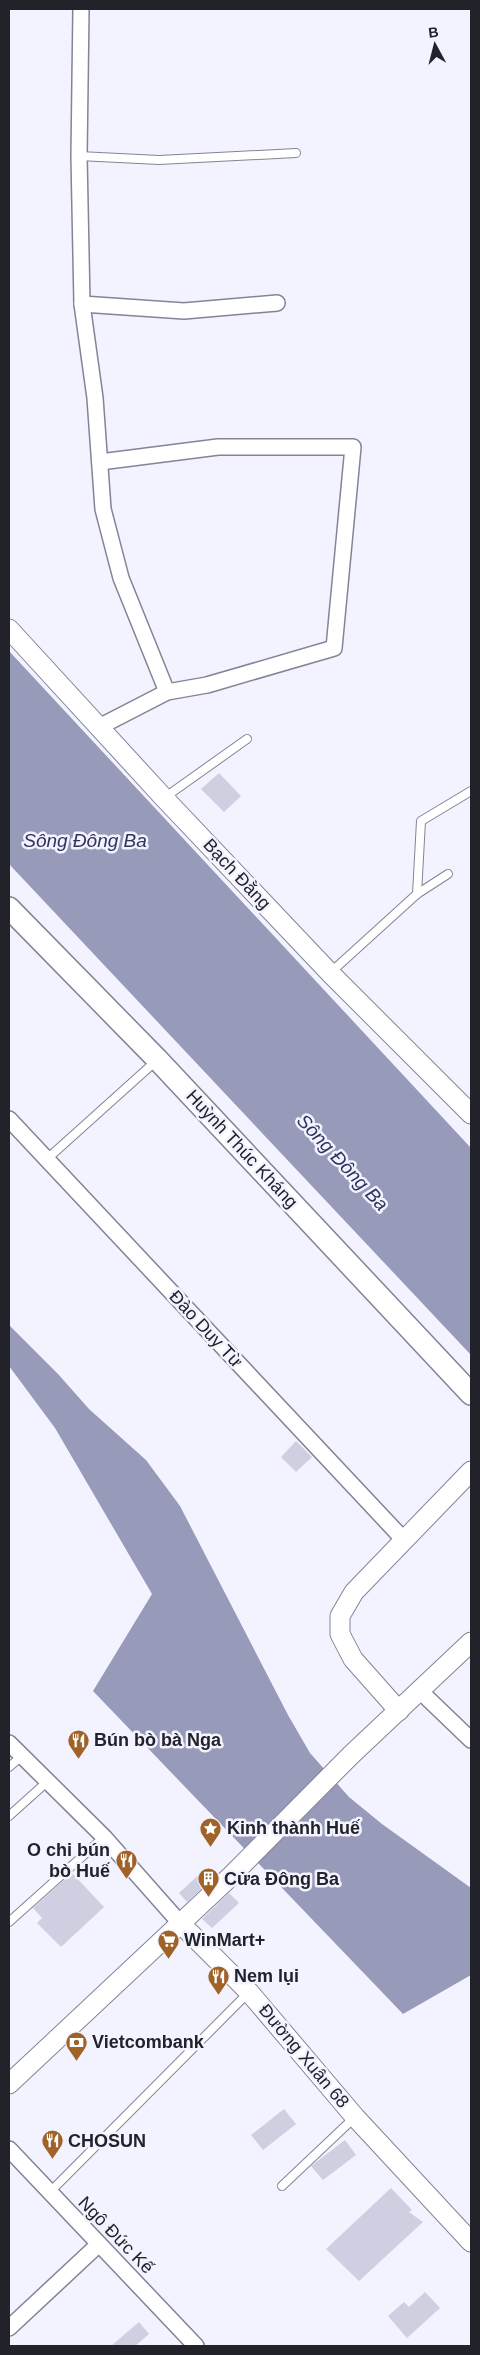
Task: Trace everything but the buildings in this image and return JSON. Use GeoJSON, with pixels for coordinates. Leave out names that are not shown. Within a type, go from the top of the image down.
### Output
{"type":"FeatureCollection","features":[{"type":"Feature","properties":{"kind":"main road","name":"Huỳnh Thúc Kháng"},"geometry":{"type":"LineString","coordinates":[[9,908],[157,1059],[471,1394]]}},
{"type":"Feature","properties":{"kind":"street"},"geometry":{"type":"LineString","coordinates":[[81,9],[79,156],[82,304],[95,398],[103,509],[121,578],[167,692]]}},
{"type":"Feature","properties":{"kind":"street"},"geometry":{"type":"LineString","coordinates":[[82,304],[184,311],[277,303]]}},
{"type":"Feature","properties":{"kind":"street"},"geometry":{"type":"LineString","coordinates":[[99,727],[167,692],[207,685],[334,648],[353,447],[218,447],[100,462]]}},
{"type":"Feature","properties":{"kind":"street","name":"Bạch Đằng"},"geometry":{"type":"LineString","coordinates":[[9,629],[164,798],[330,973],[471,1114]]}},
{"type":"Feature","properties":{"kind":"street","name":"Đào Duy Từ"},"geometry":{"type":"LineString","coordinates":[[9,1118],[404,1540]]}},
{"type":"Feature","properties":{"kind":"street"},"geometry":{"type":"LineString","coordinates":[[399,1711],[353,1659],[340,1634],[340,1616],[354,1592],[471,1472]]}},
{"type":"Feature","properties":{"kind":"street"},"geometry":{"type":"LineString","coordinates":[[9,2084],[231,1876],[351,1755],[471,1642]]}},
{"type":"Feature","properties":{"kind":"street"},"geometry":{"type":"LineString","coordinates":[[420,1691],[471,1740]]}},
{"type":"Feature","properties":{"kind":"street","name":"Đường Xuân 68"},"geometry":{"type":"LineString","coordinates":[[9,1743],[104,1837],[180,1923],[249,1992],[355,2117],[471,2242]]}},
{"type":"Feature","properties":{"kind":"street","name":"Ngô Đức Kế"},"geometry":{"type":"LineString","coordinates":[[9,2148],[196,2346]]}},
{"type":"Feature","properties":{"kind":"street"},"geometry":{"type":"LineString","coordinates":[[9,2328],[99,2244]]}},
{"type":"Feature","properties":{"kind":"lane"},"geometry":{"type":"LineString","coordinates":[[79,156],[159,160],[296,153]]}},
{"type":"Feature","properties":{"kind":"lane"},"geometry":{"type":"LineString","coordinates":[[164,798],[247,739]]}},
{"type":"Feature","properties":{"kind":"lane"},"geometry":{"type":"LineString","coordinates":[[417,894],[421,821],[471,791]]}},
{"type":"Feature","properties":{"kind":"lane"},"geometry":{"type":"LineString","coordinates":[[330,973],[417,894],[448,874]]}},
{"type":"Feature","properties":{"kind":"lane"},"geometry":{"type":"LineString","coordinates":[[47,1159],[157,1059]]}},
{"type":"Feature","properties":{"kind":"lane"},"geometry":{"type":"LineString","coordinates":[[9,1767],[22,1756]]}},
{"type":"Feature","properties":{"kind":"lane"},"geometry":{"type":"LineString","coordinates":[[9,1816],[48,1781]]}},
{"type":"Feature","properties":{"kind":"lane"},"geometry":{"type":"LineString","coordinates":[[9,1922],[104,1837]]}},
{"type":"Feature","properties":{"kind":"lane"},"geometry":{"type":"LineString","coordinates":[[50,2192],[249,1992]]}},
{"type":"Feature","properties":{"kind":"lane"},"geometry":{"type":"LineString","coordinates":[[282,2186],[355,2117]]}},
{"type":"Feature","properties":{"kind":"water","name":"Sông Đông Ba"},"geometry":{"type":"Polygon","coordinates":[[[9,651],[471,1148],[471,1355],[9,864],[9,651]]]}},
{"type":"Feature","properties":{"kind":"water"},"geometry":{"type":"Polygon","coordinates":[[[9,1325],[58,1374],[89,1409],[146,1460],[180,1506],[288,1715],[310,1753],[349,1797],[382,1824],[471,1888],[471,1975],[403,2014],[93,1691],[152,1594],[55,1428],[9,1366],[9,1325]]]}},
{"type":"Feature","properties":{"kind":"place","name":"Bún bò bà Nga"},"geometry":{"type":"Point","coordinates":[78,1759]}},
{"type":"Feature","properties":{"kind":"place","name":"Kinh thành Huế"},"geometry":{"type":"Point","coordinates":[211,1847]}},
{"type":"Feature","properties":{"kind":"place","name":"O chi bún bò Huế"},"geometry":{"type":"Point","coordinates":[126,1879]}},
{"type":"Feature","properties":{"kind":"place","name":"Cửa Đông Ba"},"geometry":{"type":"Point","coordinates":[208,1898]}},
{"type":"Feature","properties":{"kind":"place","name":"WinMart+"},"geometry":{"type":"Point","coordinates":[168,1959]}},
{"type":"Feature","properties":{"kind":"place","name":"Nem lụi"},"geometry":{"type":"Point","coordinates":[218,1995]}},
{"type":"Feature","properties":{"kind":"place","name":"Vietcombank"},"geometry":{"type":"Point","coordinates":[76,2061]}},
{"type":"Feature","properties":{"kind":"place","name":"CHOSUN"},"geometry":{"type":"Point","coordinates":[52,2160]}}]}
